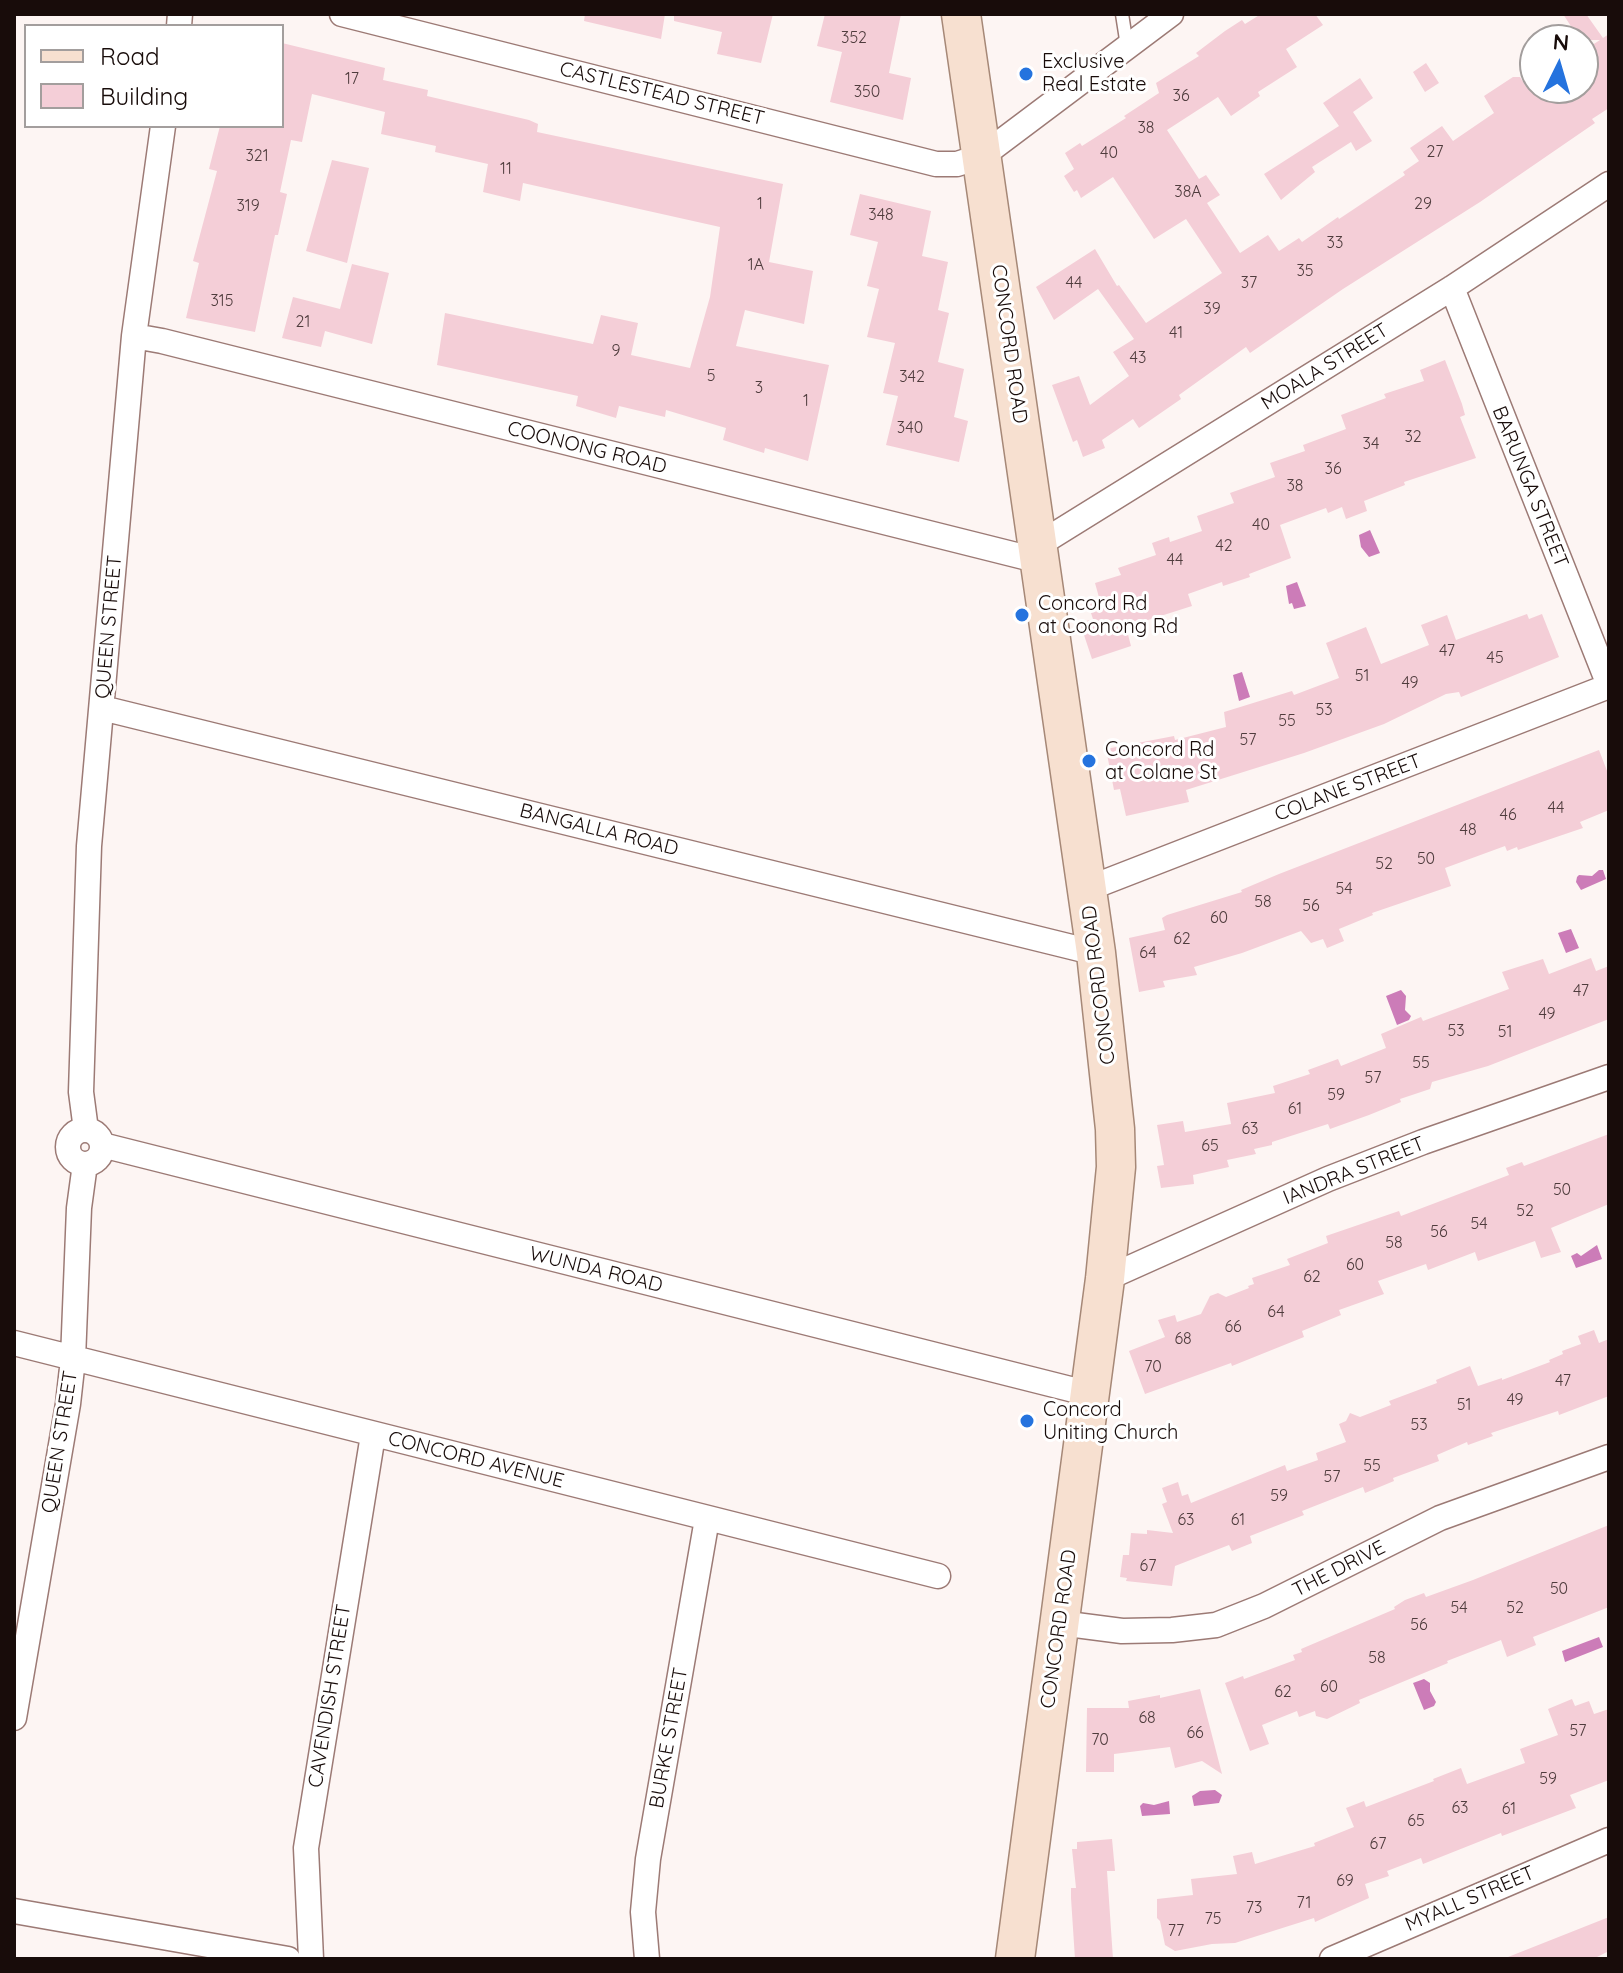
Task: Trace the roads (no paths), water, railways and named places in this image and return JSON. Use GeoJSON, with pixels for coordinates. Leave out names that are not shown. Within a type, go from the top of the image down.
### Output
{"type":"FeatureCollection","features":[{"type":"Feature","properties":{"kind":"main road","name":"CONCORD ROAD"},"geometry":{"type":"LineString","coordinates":[[961,14],[1096,953],[1115,1129],[1115,1179],[1105,1279],[1015,1959]]}},
{"type":"Feature","properties":{"kind":"street","name":"CASTLESTEAD STREET"},"geometry":{"type":"LineString","coordinates":[[342,14],[936,164],[957,164],[982,156]]}},
{"type":"Feature","properties":{"kind":"street"},"geometry":{"type":"LineString","coordinates":[[982,156],[1171,14]]}},
{"type":"Feature","properties":{"kind":"street","name":"QUEEN STREET"},"geometry":{"type":"LineString","coordinates":[[14,1718],[73,1359],[79,1208],[85,1164],[98,1158],[81,1092],[89,846],[134,336],[163,128]]}},
{"type":"Feature","properties":{"kind":"street","name":"MOALA STREET"},"geometry":{"type":"LineString","coordinates":[[1039,553],[1609,184]]}},
{"type":"Feature","properties":{"kind":"street","name":"BARUNGA STREET"},"geometry":{"type":"LineString","coordinates":[[1452,288],[1609,685]]}},
{"type":"Feature","properties":{"kind":"street","name":"COONONG ROAD"},"geometry":{"type":"LineString","coordinates":[[134,336],[1039,553]]}},
{"type":"Feature","properties":{"kind":"street","name":"COLANE STREET"},"geometry":{"type":"LineString","coordinates":[[1087,889],[1609,685]]}},
{"type":"Feature","properties":{"kind":"street","name":"BANGALLA ROAD"},"geometry":{"type":"LineString","coordinates":[[102,708],[1096,953]]}},
{"type":"Feature","properties":{"kind":"street","name":"IANDRA STREET"},"geometry":{"type":"LineString","coordinates":[[1105,1279],[1328,1179],[1609,1077]]}},
{"type":"Feature","properties":{"kind":"street","name":"WUNDA ROAD"},"geometry":{"type":"LineString","coordinates":[[94,1138],[1090,1394]]}},
{"type":"Feature","properties":{"kind":"street","name":"CONCORD AVENUE"},"geometry":{"type":"LineString","coordinates":[[14,1343],[938,1576]]}},
{"type":"Feature","properties":{"kind":"street","name":"CAVENDISH STREET"},"geometry":{"type":"LineString","coordinates":[[311,1959],[306,1848],[373,1435]]}},
{"type":"Feature","properties":{"kind":"street","name":"THE DRIVE"},"geometry":{"type":"LineString","coordinates":[[1060,1623],[1122,1631],[1216,1625],[1264,1606],[1440,1518],[1609,1457]]}},
{"type":"Feature","properties":{"kind":"street","name":"BURKE STREET"},"geometry":{"type":"LineString","coordinates":[[647,1959],[643,1912],[648,1859],[707,1519]]}},
{"type":"Feature","properties":{"kind":"street","name":"MYALL STREET"},"geometry":{"type":"LineString","coordinates":[[1332,1959],[1609,1840]]}},
{"type":"Feature","properties":{"kind":"street"},"geometry":{"type":"LineString","coordinates":[[14,1911],[288,1959]]}},
{"type":"Feature","properties":{"kind":"lane"},"geometry":{"type":"LineString","coordinates":[[1122,14],[1127,48]]}},
{"type":"Feature","properties":{"kind":"place","name":"Exclusive Real Estate"},"geometry":{"type":"Point","coordinates":[1026,74]}},
{"type":"Feature","properties":{"kind":"place","name":"Concord Rd at Coonong Rd"},"geometry":{"type":"Point","coordinates":[1022,615]}},
{"type":"Feature","properties":{"kind":"place","name":"Concord Rd at Colane St"},"geometry":{"type":"Point","coordinates":[1089,761]}},
{"type":"Feature","properties":{"kind":"place","name":"Concord Uniting Church"},"geometry":{"type":"Point","coordinates":[1027,1421]}}]}
